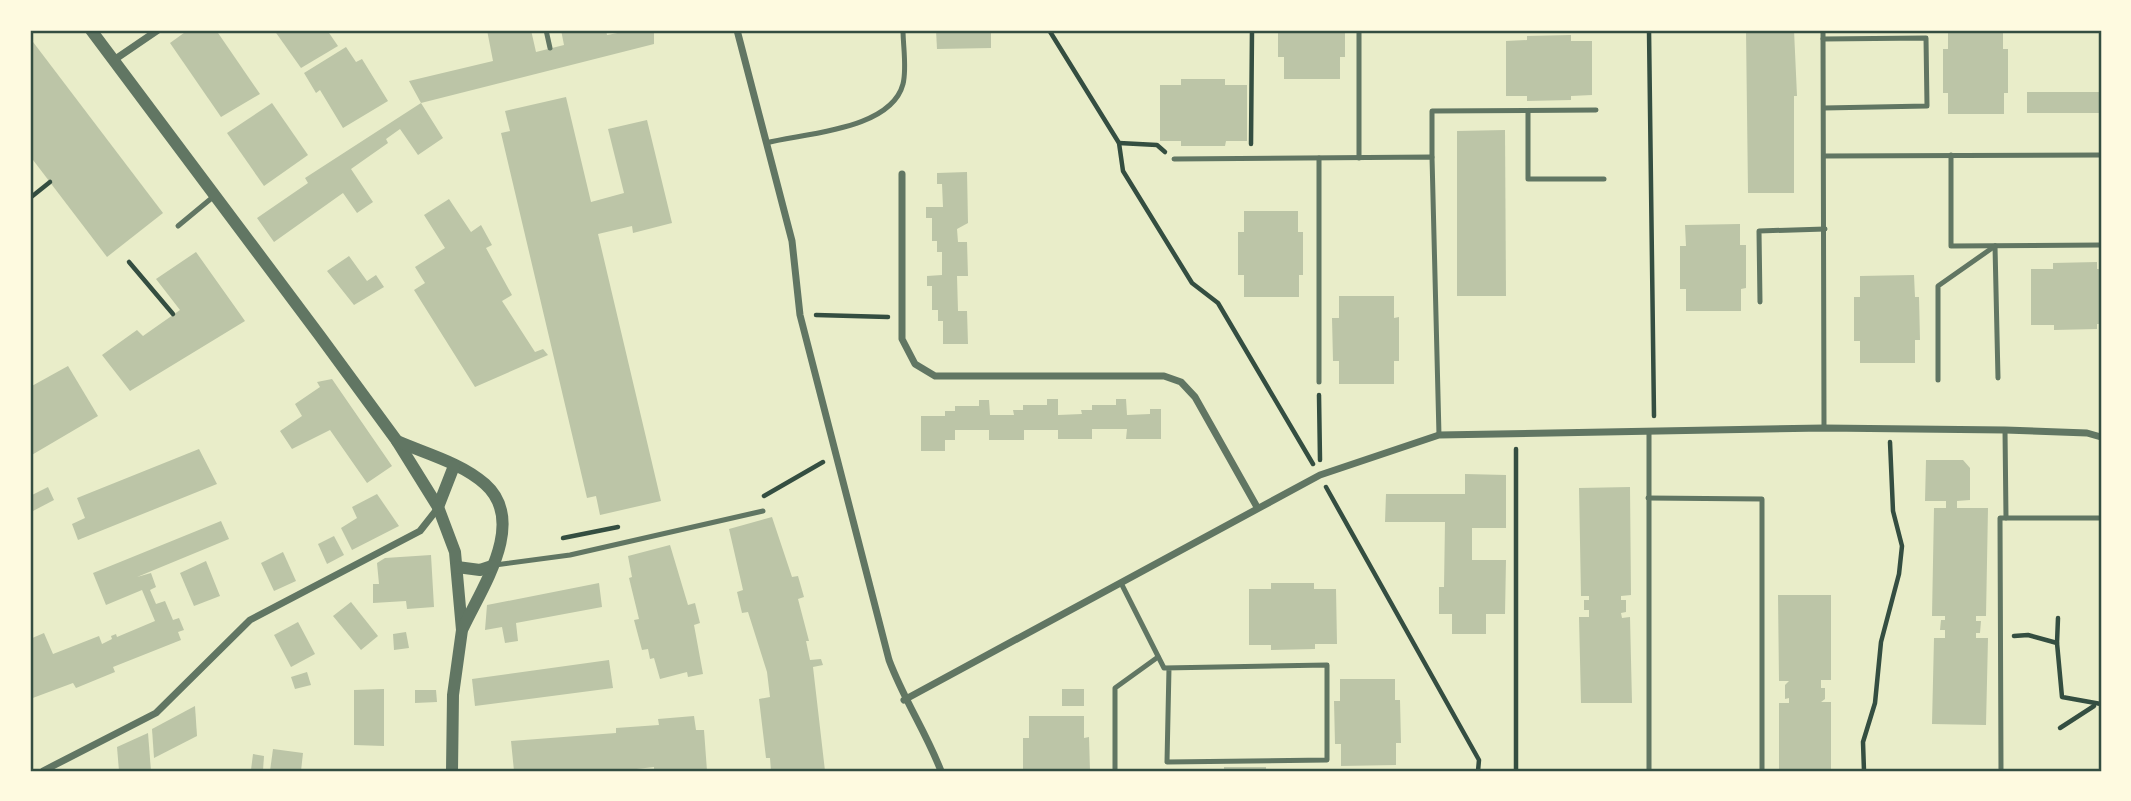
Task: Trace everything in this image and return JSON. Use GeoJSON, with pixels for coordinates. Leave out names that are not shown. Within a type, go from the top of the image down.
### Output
{"type":"FeatureCollection","features":[{"type":"Feature","properties":{"kind":"street"},"geometry":{"type":"LineString","coordinates":[[91,30],[397,441],[438,507],[455,552],[462,629],[453,695],[452,771]]}},
{"type":"Feature","properties":{"kind":"street"},"geometry":{"type":"LineString","coordinates":[[114,60],[158,30]]}},
{"type":"Feature","properties":{"kind":"street"},"geometry":{"type":"LineString","coordinates":[[737,30],[792,241],[800,315],[886,646],[904,700],[931,744],[941,771]]}},
{"type":"Feature","properties":{"kind":"street"},"geometry":{"type":"LineString","coordinates":[[902,174],[902,339],[915,364],[935,376],[1164,376],[1181,382],[1195,397],[1257,507]]}},
{"type":"Feature","properties":{"kind":"street"},"geometry":{"type":"LineString","coordinates":[[904,700],[1320,475],[1439,435],[1824,428],[2005,430],[2087,433],[2101,437]]}},
{"type":"Feature","properties":{"kind":"street"},"geometry":{"type":"LineString","coordinates":[[397,441],[485,484],[497,501],[502,522],[501,545],[462,629]]}},
{"type":"Feature","properties":{"kind":"street"},"geometry":{"type":"LineString","coordinates":[[43,771],[156,713],[250,620],[420,531],[438,507],[454,467]]}},
{"type":"Feature","properties":{"kind":"street"},"geometry":{"type":"LineString","coordinates":[[457,567],[480,570],[492,566]]}},
{"type":"Feature","properties":{"kind":"lane"},"geometry":{"type":"LineString","coordinates":[[546,30],[550,48]]}},
{"type":"Feature","properties":{"kind":"lane"},"geometry":{"type":"LineString","coordinates":[[766,143],[869,121],[890,107],[903,84],[903,30]]}},
{"type":"Feature","properties":{"kind":"lane"},"geometry":{"type":"LineString","coordinates":[[1359,30],[1359,158]]}},
{"type":"Feature","properties":{"kind":"lane"},"geometry":{"type":"LineString","coordinates":[[1823,30],[1824,428]]}},
{"type":"Feature","properties":{"kind":"lane"},"geometry":{"type":"LineString","coordinates":[[1823,39],[1926,38],[1927,106],[1824,108]]}},
{"type":"Feature","properties":{"kind":"lane"},"geometry":{"type":"LineString","coordinates":[[1439,435],[1432,111],[1596,110]]}},
{"type":"Feature","properties":{"kind":"lane"},"geometry":{"type":"LineString","coordinates":[[1528,111],[1528,179],[1604,179]]}},
{"type":"Feature","properties":{"kind":"lane"},"geometry":{"type":"LineString","coordinates":[[1951,155],[1951,246],[2101,245]]}},
{"type":"Feature","properties":{"kind":"lane"},"geometry":{"type":"LineString","coordinates":[[1824,156],[2101,155]]}},
{"type":"Feature","properties":{"kind":"lane"},"geometry":{"type":"LineString","coordinates":[[1174,159],[1432,157]]}},
{"type":"Feature","properties":{"kind":"lane"},"geometry":{"type":"LineString","coordinates":[[1319,158],[1319,382]]}},
{"type":"Feature","properties":{"kind":"lane"},"geometry":{"type":"LineString","coordinates":[[178,226],[216,195]]}},
{"type":"Feature","properties":{"kind":"lane"},"geometry":{"type":"LineString","coordinates":[[1760,302],[1759,231],[1825,229]]}},
{"type":"Feature","properties":{"kind":"lane"},"geometry":{"type":"LineString","coordinates":[[1995,246],[1998,378]]}},
{"type":"Feature","properties":{"kind":"lane"},"geometry":{"type":"LineString","coordinates":[[1938,380],[1938,286],[1995,246]]}},
{"type":"Feature","properties":{"kind":"lane"},"geometry":{"type":"LineString","coordinates":[[1649,430],[1649,771]]}},
{"type":"Feature","properties":{"kind":"lane"},"geometry":{"type":"LineString","coordinates":[[2005,430],[2006,518]]}},
{"type":"Feature","properties":{"kind":"lane"},"geometry":{"type":"LineString","coordinates":[[1648,498],[1762,499],[1762,771]]}},
{"type":"Feature","properties":{"kind":"lane"},"geometry":{"type":"LineString","coordinates":[[492,566],[554,558],[763,511]]}},
{"type":"Feature","properties":{"kind":"lane"},"geometry":{"type":"LineString","coordinates":[[2001,771],[2000,518],[2101,518]]}},
{"type":"Feature","properties":{"kind":"lane"},"geometry":{"type":"LineString","coordinates":[[1121,583],[1164,667],[1327,666],[1327,760],[1167,762]]}},
{"type":"Feature","properties":{"kind":"lane"},"geometry":{"type":"LineString","coordinates":[[1115,771],[1115,688],[1158,657]]}},
{"type":"Feature","properties":{"kind":"lane"},"geometry":{"type":"LineString","coordinates":[[1167,771],[1169,667]]}},
{"type":"Feature","properties":{"kind":"path"},"geometry":{"type":"LineString","coordinates":[[1049,30],[1119,143],[1123,171],[1192,283],[1219,303],[1320,475],[1479,760],[1478,771]]}},
{"type":"Feature","properties":{"kind":"path"},"geometry":{"type":"LineString","coordinates":[[1251,159],[1252,30]]}},
{"type":"Feature","properties":{"kind":"path"},"geometry":{"type":"LineString","coordinates":[[1649,430],[1655,412],[1650,30]]}},
{"type":"Feature","properties":{"kind":"path"},"geometry":{"type":"LineString","coordinates":[[1119,143],[1157,145],[1174,159]]}},
{"type":"Feature","properties":{"kind":"path"},"geometry":{"type":"LineString","coordinates":[[30,198],[50,182]]}},
{"type":"Feature","properties":{"kind":"path"},"geometry":{"type":"LineString","coordinates":[[129,262],[173,314]]}},
{"type":"Feature","properties":{"kind":"path"},"geometry":{"type":"LineString","coordinates":[[800,315],[902,318]]}},
{"type":"Feature","properties":{"kind":"path"},"geometry":{"type":"LineString","coordinates":[[1319,382],[1320,475]]}},
{"type":"Feature","properties":{"kind":"path"},"geometry":{"type":"LineString","coordinates":[[1864,771],[1863,742],[1875,704],[1881,642],[1899,574],[1902,546],[1893,511],[1889,429]]}},
{"type":"Feature","properties":{"kind":"path"},"geometry":{"type":"LineString","coordinates":[[1516,434],[1516,771]]}},
{"type":"Feature","properties":{"kind":"path"},"geometry":{"type":"LineString","coordinates":[[763,496],[823,461]]}},
{"type":"Feature","properties":{"kind":"path"},"geometry":{"type":"LineString","coordinates":[[563,538],[628,525]]}},
{"type":"Feature","properties":{"kind":"path"},"geometry":{"type":"LineString","coordinates":[[2058,618],[2057,643],[2062,697],[2098,705]]}},
{"type":"Feature","properties":{"kind":"path"},"geometry":{"type":"LineString","coordinates":[[2021,636],[2057,643]]}},
{"type":"Feature","properties":{"kind":"path"},"geometry":{"type":"LineString","coordinates":[[2060,728],[2098,705]]}},
{"type":"Feature","properties":{"kind":"building"},"geometry":{"type":"Polygon","coordinates":[[[188,30],[216,30],[260,94],[221,117],[170,43],[188,30]]]}},
{"type":"Feature","properties":{"kind":"building"},"geometry":{"type":"Polygon","coordinates":[[[274,30],[327,30],[338,46],[301,68],[274,30]]]}},
{"type":"Feature","properties":{"kind":"building"},"geometry":{"type":"Polygon","coordinates":[[[487,30],[531,30],[536,52],[564,45],[561,30],[606,30],[607,35],[633,30],[654,30],[654,44],[421,103],[409,81],[493,61],[487,30]]]}},
{"type":"Feature","properties":{"kind":"building"},"geometry":{"type":"Polygon","coordinates":[[[936,30],[991,30],[991,48],[937,49],[936,30]]]}},
{"type":"Feature","properties":{"kind":"building"},"geometry":{"type":"Polygon","coordinates":[[[1278,30],[1345,30],[1345,57],[1340,57],[1340,79],[1284,79],[1284,57],[1278,57],[1278,30]]]}},
{"type":"Feature","properties":{"kind":"building"},"geometry":{"type":"Polygon","coordinates":[[[1746,30],[1794,30],[1797,96],[1794,96],[1794,193],[1748,193],[1746,30]]]}},
{"type":"Feature","properties":{"kind":"building"},"geometry":{"type":"Polygon","coordinates":[[[1948,30],[2003,30],[2003,49],[2008,49],[2008,93],[2004,93],[2004,114],[1948,114],[1948,93],[1943,93],[1943,49],[1948,49],[1948,30]]]}},
{"type":"Feature","properties":{"kind":"building"},"geometry":{"type":"Polygon","coordinates":[[[1571,35],[1571,41],[1592,41],[1592,95],[1571,96],[1571,100],[1527,101],[1527,96],[1506,96],[1506,41],[1527,40],[1527,36],[1571,35]]]}},
{"type":"Feature","properties":{"kind":"building"},"geometry":{"type":"Polygon","coordinates":[[[30,38],[163,213],[107,257],[30,156],[30,38]]]}},
{"type":"Feature","properties":{"kind":"building"},"geometry":{"type":"Polygon","coordinates":[[[346,47],[356,62],[362,59],[388,101],[343,128],[320,90],[316,93],[304,73],[346,47]]]}},
{"type":"Feature","properties":{"kind":"building"},"geometry":{"type":"Polygon","coordinates":[[[1181,79],[1225,79],[1225,85],[1247,85],[1247,141],[1226,141],[1225,146],[1181,146],[1181,141],[1160,141],[1160,85],[1181,85],[1181,79]]]}},
{"type":"Feature","properties":{"kind":"building"},"geometry":{"type":"Polygon","coordinates":[[[2027,92],[2101,92],[2101,113],[2027,113],[2027,92]]]}},
{"type":"Feature","properties":{"kind":"building"},"geometry":{"type":"Polygon","coordinates":[[[566,97],[591,202],[624,193],[608,129],[647,120],[672,223],[633,233],[632,226],[598,234],[661,501],[600,515],[596,496],[587,498],[501,133],[510,131],[505,111],[566,97]]]}},
{"type":"Feature","properties":{"kind":"building"},"geometry":{"type":"Polygon","coordinates":[[[272,103],[308,155],[264,186],[227,133],[272,103]]]}},
{"type":"Feature","properties":{"kind":"building"},"geometry":{"type":"Polygon","coordinates":[[[421,103],[443,138],[418,155],[400,129],[386,139],[388,143],[351,169],[373,202],[357,213],[343,193],[274,242],[257,218],[308,183],[305,178],[421,103]]]}},
{"type":"Feature","properties":{"kind":"building"},"geometry":{"type":"Polygon","coordinates":[[[1505,130],[1506,296],[1457,296],[1457,131],[1505,130]]]}},
{"type":"Feature","properties":{"kind":"building"},"geometry":{"type":"Polygon","coordinates":[[[967,172],[968,223],[957,229],[958,242],[967,242],[968,276],[957,276],[958,311],[967,311],[968,344],[943,344],[943,321],[938,321],[938,310],[932,310],[932,286],[927,286],[927,276],[942,275],[942,252],[937,252],[937,241],[932,241],[932,218],[926,218],[926,207],[943,207],[942,184],[937,184],[937,173],[967,172]]]}},
{"type":"Feature","properties":{"kind":"building"},"geometry":{"type":"Polygon","coordinates":[[[449,199],[471,232],[481,225],[492,245],[486,248],[512,295],[502,301],[535,352],[543,349],[548,355],[475,387],[414,290],[425,283],[415,267],[445,248],[424,215],[449,199]]]}},
{"type":"Feature","properties":{"kind":"building"},"geometry":{"type":"Polygon","coordinates":[[[1244,211],[1298,211],[1298,232],[1303,232],[1303,275],[1299,275],[1299,297],[1244,297],[1244,275],[1238,275],[1238,232],[1244,232],[1244,211]]]}},
{"type":"Feature","properties":{"kind":"building"},"geometry":{"type":"Polygon","coordinates":[[[1740,224],[1740,245],[1746,245],[1746,288],[1741,289],[1741,311],[1686,311],[1686,289],[1680,289],[1680,246],[1686,246],[1685,225],[1740,224]]]}},
{"type":"Feature","properties":{"kind":"building"},"geometry":{"type":"Polygon","coordinates":[[[196,252],[245,321],[130,391],[102,355],[137,330],[143,336],[180,310],[156,279],[196,252]]]}},
{"type":"Feature","properties":{"kind":"building"},"geometry":{"type":"Polygon","coordinates":[[[349,256],[367,281],[376,275],[384,287],[354,305],[327,271],[349,256]]]}},
{"type":"Feature","properties":{"kind":"building"},"geometry":{"type":"Polygon","coordinates":[[[2097,262],[2097,269],[2101,269],[2101,324],[2097,324],[2097,329],[2054,330],[2054,325],[2031,325],[2031,269],[2053,269],[2053,263],[2097,262]]]}},
{"type":"Feature","properties":{"kind":"building"},"geometry":{"type":"Polygon","coordinates":[[[1914,275],[1915,297],[1919,297],[1920,340],[1915,340],[1915,363],[1860,363],[1860,341],[1854,341],[1854,297],[1860,297],[1860,276],[1914,275]]]}},
{"type":"Feature","properties":{"kind":"building"},"geometry":{"type":"Polygon","coordinates":[[[1339,296],[1394,296],[1394,318],[1399,317],[1399,361],[1394,361],[1394,384],[1339,384],[1339,361],[1333,361],[1332,318],[1339,318],[1339,296]]]}},
{"type":"Feature","properties":{"kind":"building"},"geometry":{"type":"Polygon","coordinates":[[[68,366],[98,416],[30,456],[30,387],[68,366]]]}},
{"type":"Feature","properties":{"kind":"building"},"geometry":{"type":"Polygon","coordinates":[[[332,379],[392,466],[367,483],[330,430],[292,449],[280,431],[302,416],[295,404],[320,387],[317,382],[332,379]]]}},
{"type":"Feature","properties":{"kind":"building"},"geometry":{"type":"Polygon","coordinates":[[[1047,399],[1058,399],[1058,415],[1082,414],[1081,410],[1092,410],[1092,405],[1116,405],[1116,399],[1126,399],[1127,415],[1150,414],[1150,409],[1161,409],[1161,439],[1126,439],[1127,429],[1092,429],[1092,439],[1058,439],[1058,430],[1024,430],[1024,440],[989,440],[989,430],[955,430],[955,440],[945,440],[945,451],[921,451],[921,416],[945,416],[945,411],[955,411],[955,406],[979,406],[979,400],[989,400],[990,415],[1014,415],[1013,410],[1023,410],[1023,405],[1047,405],[1047,399]]]}},
{"type":"Feature","properties":{"kind":"building"},"geometry":{"type":"Polygon","coordinates":[[[199,449],[217,484],[78,540],[72,524],[85,518],[77,498],[199,449]]]}},
{"type":"Feature","properties":{"kind":"building"},"geometry":{"type":"Polygon","coordinates":[[[1926,460],[1963,460],[1970,468],[1970,500],[1957,501],[1957,508],[1988,508],[1986,616],[1976,616],[1976,621],[1981,621],[1980,633],[1976,633],[1976,638],[1988,638],[1986,725],[1932,724],[1934,638],[1945,638],[1945,630],[1940,630],[1941,620],[1945,620],[1945,616],[1932,616],[1934,508],[1946,508],[1946,501],[1925,501],[1926,460]]]}},
{"type":"Feature","properties":{"kind":"building"},"geometry":{"type":"Polygon","coordinates":[[[1465,474],[1506,475],[1506,528],[1472,528],[1472,560],[1506,560],[1505,614],[1486,614],[1486,634],[1452,634],[1452,614],[1439,614],[1439,587],[1444,587],[1445,522],[1385,522],[1386,494],[1465,494],[1465,474]]]}},
{"type":"Feature","properties":{"kind":"building"},"geometry":{"type":"Polygon","coordinates":[[[48,487],[54,500],[33,511],[30,496],[48,487]]]}},
{"type":"Feature","properties":{"kind":"building"},"geometry":{"type":"Polygon","coordinates":[[[1630,487],[1631,595],[1621,596],[1621,600],[1626,600],[1626,612],[1621,613],[1622,618],[1630,617],[1632,703],[1581,703],[1579,617],[1589,617],[1589,610],[1584,610],[1584,600],[1589,600],[1589,596],[1581,596],[1579,488],[1630,487]]]}},
{"type":"Feature","properties":{"kind":"building"},"geometry":{"type":"Polygon","coordinates":[[[377,494],[399,526],[352,550],[341,528],[357,518],[352,507],[377,494]]]}},
{"type":"Feature","properties":{"kind":"building"},"geometry":{"type":"Polygon","coordinates":[[[772,517],[792,577],[798,576],[804,597],[798,599],[809,641],[806,641],[810,660],[821,659],[823,665],[813,667],[825,771],[771,771],[770,758],[766,758],[759,699],[770,697],[767,672],[748,612],[742,613],[737,592],[743,590],[729,529],[772,517]]]}},
{"type":"Feature","properties":{"kind":"building"},"geometry":{"type":"Polygon","coordinates":[[[221,521],[229,539],[137,577],[151,573],[156,587],[150,590],[156,604],[165,601],[173,620],[179,618],[184,630],[178,632],[181,640],[113,667],[115,672],[76,688],[73,683],[30,699],[30,639],[44,633],[53,654],[99,636],[102,644],[112,639],[111,636],[116,634],[117,637],[155,621],[142,590],[106,605],[93,573],[221,521]]]}},
{"type":"Feature","properties":{"kind":"building"},"geometry":{"type":"Polygon","coordinates":[[[334,536],[344,555],[327,564],[318,544],[334,536]]]}},
{"type":"Feature","properties":{"kind":"building"},"geometry":{"type":"Polygon","coordinates":[[[670,545],[688,605],[695,603],[700,623],[694,625],[703,674],[688,677],[687,672],[660,679],[654,658],[650,659],[648,649],[642,650],[634,620],[639,619],[629,578],[632,577],[628,556],[670,545]]]}},
{"type":"Feature","properties":{"kind":"building"},"geometry":{"type":"Polygon","coordinates":[[[283,552],[296,581],[274,591],[261,563],[283,552]]]}},
{"type":"Feature","properties":{"kind":"building"},"geometry":{"type":"Polygon","coordinates":[[[431,555],[434,607],[407,609],[406,601],[373,603],[373,584],[379,584],[377,563],[385,558],[431,555]]]}},
{"type":"Feature","properties":{"kind":"building"},"geometry":{"type":"Polygon","coordinates":[[[206,561],[220,596],[194,606],[180,573],[206,561]]]}},
{"type":"Feature","properties":{"kind":"building"},"geometry":{"type":"Polygon","coordinates":[[[599,583],[602,607],[516,623],[518,641],[505,643],[502,627],[485,630],[487,605],[599,583]]]}},
{"type":"Feature","properties":{"kind":"building"},"geometry":{"type":"Polygon","coordinates":[[[1271,583],[1314,583],[1314,589],[1336,589],[1337,644],[1315,644],[1315,649],[1271,650],[1271,645],[1249,645],[1249,589],[1271,589],[1271,583]]]}},
{"type":"Feature","properties":{"kind":"building"},"geometry":{"type":"Polygon","coordinates":[[[1778,595],[1831,595],[1831,680],[1821,680],[1821,688],[1825,688],[1825,699],[1821,702],[1831,702],[1831,771],[1779,771],[1779,703],[1789,703],[1789,698],[1785,699],[1785,685],[1789,681],[1779,681],[1778,595]]]}},
{"type":"Feature","properties":{"kind":"building"},"geometry":{"type":"Polygon","coordinates":[[[351,602],[378,636],[361,650],[333,616],[351,602]]]}},
{"type":"Feature","properties":{"kind":"building"},"geometry":{"type":"Polygon","coordinates":[[[298,622],[315,654],[291,667],[274,635],[298,622]]]}},
{"type":"Feature","properties":{"kind":"building"},"geometry":{"type":"Polygon","coordinates":[[[406,632],[409,648],[394,650],[393,634],[406,632]]]}},
{"type":"Feature","properties":{"kind":"building"},"geometry":{"type":"Polygon","coordinates":[[[609,660],[613,688],[475,706],[472,679],[609,660]]]}},
{"type":"Feature","properties":{"kind":"building"},"geometry":{"type":"Polygon","coordinates":[[[307,672],[311,685],[295,689],[291,677],[307,672]]]}},
{"type":"Feature","properties":{"kind":"building"},"geometry":{"type":"Polygon","coordinates":[[[1340,679],[1395,679],[1395,700],[1400,700],[1401,743],[1396,743],[1396,765],[1341,766],[1341,744],[1335,744],[1334,701],[1340,701],[1340,679]]]}},
{"type":"Feature","properties":{"kind":"building"},"geometry":{"type":"Polygon","coordinates":[[[384,689],[384,746],[354,745],[354,690],[384,689]]]}},
{"type":"Feature","properties":{"kind":"building"},"geometry":{"type":"Polygon","coordinates":[[[1062,689],[1084,689],[1084,706],[1062,706],[1062,689]]]}},
{"type":"Feature","properties":{"kind":"building"},"geometry":{"type":"Polygon","coordinates":[[[415,690],[436,690],[437,702],[415,703],[415,690]]]}},
{"type":"Feature","properties":{"kind":"building"},"geometry":{"type":"Polygon","coordinates":[[[195,706],[197,736],[154,758],[152,729],[195,706]]]}},
{"type":"Feature","properties":{"kind":"building"},"geometry":{"type":"Polygon","coordinates":[[[694,716],[696,730],[704,730],[707,771],[654,771],[654,767],[619,771],[514,771],[511,741],[616,733],[616,728],[659,725],[658,719],[694,716]]]}},
{"type":"Feature","properties":{"kind":"building"},"geometry":{"type":"Polygon","coordinates":[[[1029,716],[1084,716],[1084,738],[1089,737],[1090,771],[1023,771],[1023,738],[1029,738],[1029,716]]]}},
{"type":"Feature","properties":{"kind":"building"},"geometry":{"type":"Polygon","coordinates":[[[148,733],[151,771],[119,771],[117,747],[148,733]]]}},
{"type":"Feature","properties":{"kind":"building"},"geometry":{"type":"Polygon","coordinates":[[[273,749],[303,753],[301,771],[270,771],[273,749]]]}},
{"type":"Feature","properties":{"kind":"building"},"geometry":{"type":"Polygon","coordinates":[[[253,754],[264,756],[263,771],[251,770],[253,754]]]}},
{"type":"Feature","properties":{"kind":"building"},"geometry":{"type":"Polygon","coordinates":[[[1224,767],[1266,767],[1266,771],[1224,771],[1224,767]]]}}]}
